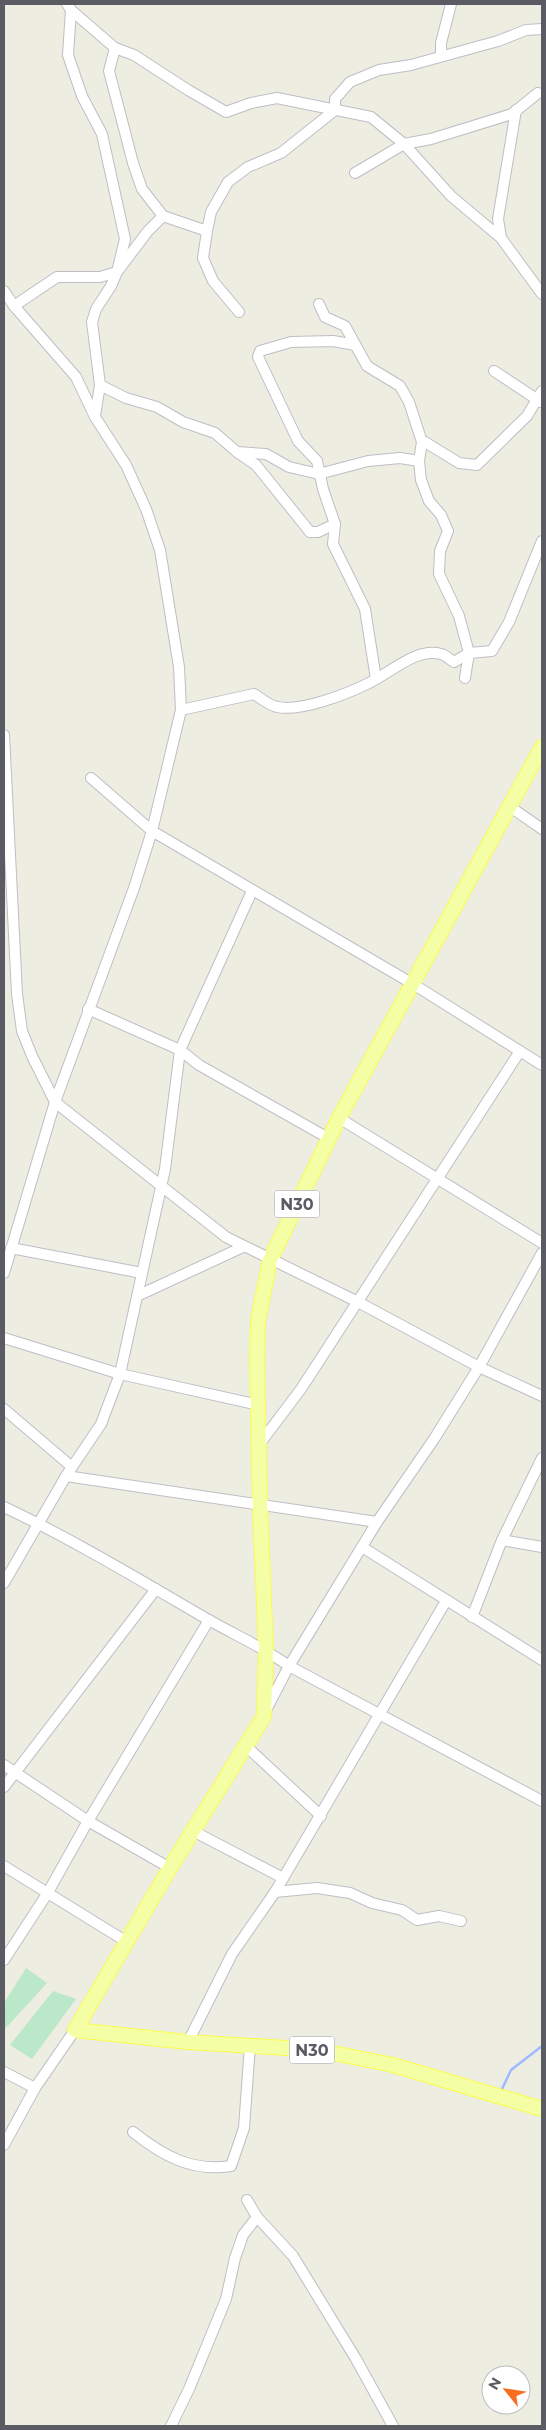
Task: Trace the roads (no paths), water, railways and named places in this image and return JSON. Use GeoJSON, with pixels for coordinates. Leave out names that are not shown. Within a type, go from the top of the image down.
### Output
{"type":"FeatureCollection","features":[{"type":"Feature","properties":{"kind":"main road","name":"N30"},"geometry":{"type":"LineString","coordinates":[[542,747],[464,887],[414,984],[328,1138],[270,1260],[258,1321],[258,1446],[266,1650],[264,1716],[170,1868],[75,2030],[188,2042],[250,2044],[318,2050],[393,2065],[542,2109]]}},
{"type":"Feature","properties":{"kind":"street"},"geometry":{"type":"LineString","coordinates":[[441,55],[441,44],[451,4]]}},
{"type":"Feature","properties":{"kind":"street"},"geometry":{"type":"LineString","coordinates":[[68,6],[114,48],[134,55],[226,112],[251,103],[277,98],[372,117],[404,144],[452,196],[501,238],[542,294]]}},
{"type":"Feature","properties":{"kind":"street"},"geometry":{"type":"LineString","coordinates":[[68,6],[68,55],[82,96],[102,134],[125,238],[118,272]]}},
{"type":"Feature","properties":{"kind":"street"},"geometry":{"type":"LineString","coordinates":[[239,312],[213,282],[203,258],[211,212],[228,182],[248,167],[281,153],[335,110],[336,99],[350,82],[379,70],[411,65],[441,55],[498,41],[526,30],[542,28]]}},
{"type":"Feature","properties":{"kind":"street"},"geometry":{"type":"LineString","coordinates":[[114,48],[109,71],[133,163],[142,189],[163,216],[207,231]]}},
{"type":"Feature","properties":{"kind":"street"},"geometry":{"type":"LineString","coordinates":[[355,174],[404,144],[431,139],[468,127],[492,122],[516,110],[538,93]]}},
{"type":"Feature","properties":{"kind":"street"},"geometry":{"type":"LineString","coordinates":[[501,238],[498,219],[516,110]]}},
{"type":"Feature","properties":{"kind":"street"},"geometry":{"type":"LineString","coordinates":[[95,417],[100,385],[92,322],[96,309],[118,272],[148,231],[163,216]]}},
{"type":"Feature","properties":{"kind":"street"},"geometry":{"type":"LineString","coordinates":[[14,306],[57,277],[100,278],[118,272]]}},
{"type":"Feature","properties":{"kind":"street"},"geometry":{"type":"LineString","coordinates":[[4,290],[14,306],[76,377],[95,417],[126,465],[146,509],[160,550],[179,666],[181,710],[152,831],[134,888],[55,1102],[4,1273]]}},
{"type":"Feature","properties":{"kind":"street"},"geometry":{"type":"LineString","coordinates":[[319,304],[325,317],[345,326],[367,366],[400,386],[409,402],[420,430],[422,442],[419,461],[421,480],[429,501],[441,515],[448,530],[440,551],[439,574],[459,616],[468,653],[465,678]]}},
{"type":"Feature","properties":{"kind":"street"},"geometry":{"type":"LineString","coordinates":[[355,345],[333,341],[291,342],[260,351],[258,358],[298,441],[317,461],[319,474],[335,524],[333,544],[365,609],[376,679]]}},
{"type":"Feature","properties":{"kind":"street"},"geometry":{"type":"LineString","coordinates":[[422,442],[459,463],[477,465],[527,416],[541,397],[494,371]]}},
{"type":"Feature","properties":{"kind":"street"},"geometry":{"type":"LineString","coordinates":[[100,385],[126,398],[157,407],[182,422],[215,433],[256,465],[310,532],[318,532],[335,524]]}},
{"type":"Feature","properties":{"kind":"street"},"geometry":{"type":"LineString","coordinates":[[237,452],[266,454],[289,467],[319,474],[368,461],[400,458],[419,461]]}},
{"type":"Feature","properties":{"kind":"street"},"geometry":{"type":"LineString","coordinates":[[181,710],[254,694],[276,707],[300,706],[329,700],[376,679],[390,668],[428,653],[442,654],[454,662],[468,653],[492,652],[500,641],[542,541]]}},
{"type":"Feature","properties":{"kind":"street"},"geometry":{"type":"LineString","coordinates":[[4,735],[17,994],[22,1031],[55,1102],[226,1237],[358,1302],[479,1366],[542,1396]]}},
{"type":"Feature","properties":{"kind":"street"},"geometry":{"type":"LineString","coordinates":[[91,778],[152,831],[414,984],[542,1064]]}},
{"type":"Feature","properties":{"kind":"street"},"geometry":{"type":"LineString","coordinates":[[509,806],[542,830]]}},
{"type":"Feature","properties":{"kind":"street"},"geometry":{"type":"LineString","coordinates":[[4,1583],[69,1472],[101,1424],[120,1374],[161,1186],[180,1050],[252,891]]}},
{"type":"Feature","properties":{"kind":"street"},"geometry":{"type":"LineString","coordinates":[[88,1009],[180,1050],[199,1065],[328,1138]]}},
{"type":"Feature","properties":{"kind":"street"},"geometry":{"type":"LineString","coordinates":[[258,1446],[302,1389],[520,1051]]}},
{"type":"Feature","properties":{"kind":"street"},"geometry":{"type":"LineString","coordinates":[[339,1118],[542,1243]]}},
{"type":"Feature","properties":{"kind":"street"},"geometry":{"type":"LineString","coordinates":[[138,1296],[243,1247]]}},
{"type":"Feature","properties":{"kind":"street"},"geometry":{"type":"LineString","coordinates":[[11,1248],[142,1274]]}},
{"type":"Feature","properties":{"kind":"street"},"geometry":{"type":"LineString","coordinates":[[264,1716],[289,1666],[377,1522],[434,1439],[479,1366],[542,1253]]}},
{"type":"Feature","properties":{"kind":"street"},"geometry":{"type":"LineString","coordinates":[[4,1338],[120,1374],[259,1405]]}},
{"type":"Feature","properties":{"kind":"street"},"geometry":{"type":"LineString","coordinates":[[4,1409],[69,1472],[260,1506],[377,1522]]}},
{"type":"Feature","properties":{"kind":"street"},"geometry":{"type":"LineString","coordinates":[[472,1616],[502,1540],[542,1458]]}},
{"type":"Feature","properties":{"kind":"street"},"geometry":{"type":"LineString","coordinates":[[4,1507],[38,1523],[209,1620],[266,1650],[289,1666],[542,1801]]}},
{"type":"Feature","properties":{"kind":"street"},"geometry":{"type":"LineString","coordinates":[[502,1540],[542,1547]]}},
{"type":"Feature","properties":{"kind":"street"},"geometry":{"type":"LineString","coordinates":[[362,1547],[542,1660]]}},
{"type":"Feature","properties":{"kind":"street"},"geometry":{"type":"LineString","coordinates":[[4,1787],[156,1589]]}},
{"type":"Feature","properties":{"kind":"street"},"geometry":{"type":"LineString","coordinates":[[188,2042],[232,1954],[275,1892],[446,1601]]}},
{"type":"Feature","properties":{"kind":"street"},"geometry":{"type":"LineString","coordinates":[[4,1960],[47,1894],[88,1821],[209,1620]]}},
{"type":"Feature","properties":{"kind":"street"},"geometry":{"type":"LineString","coordinates":[[246,1746],[320,1816]]}},
{"type":"Feature","properties":{"kind":"street"},"geometry":{"type":"LineString","coordinates":[[4,1765],[88,1821],[170,1868]]}},
{"type":"Feature","properties":{"kind":"street"},"geometry":{"type":"LineString","coordinates":[[193,1831],[283,1878]]}},
{"type":"Feature","properties":{"kind":"street"},"geometry":{"type":"LineString","coordinates":[[4,1866],[127,1942]]}},
{"type":"Feature","properties":{"kind":"street"},"geometry":{"type":"LineString","coordinates":[[275,1892],[317,1888],[350,1892],[372,1904],[402,1910],[417,1920],[439,1916],[461,1920]]}},
{"type":"Feature","properties":{"kind":"street"},"geometry":{"type":"LineString","coordinates":[[4,2144],[35,2088],[75,2030]]}},
{"type":"Feature","properties":{"kind":"street"},"geometry":{"type":"LineString","coordinates":[[134,2132],[153,2148],[196,2167],[231,2166],[244,2128],[250,2044]]}},
{"type":"Feature","properties":{"kind":"street"},"geometry":{"type":"LineString","coordinates":[[4,2072],[35,2088]]}},
{"type":"Feature","properties":{"kind":"street"},"geometry":{"type":"LineString","coordinates":[[247,2200],[256,2217],[293,2256],[356,2359],[393,2426]]}},
{"type":"Feature","properties":{"kind":"street"},"geometry":{"type":"LineString","coordinates":[[171,2426],[189,2389],[226,2300],[235,2258],[243,2235],[256,2217]]}},
{"type":"Feature","properties":{"kind":"waterway"},"geometry":{"type":"LineString","coordinates":[[502,2089],[511,2070],[542,2046]]}}]}
